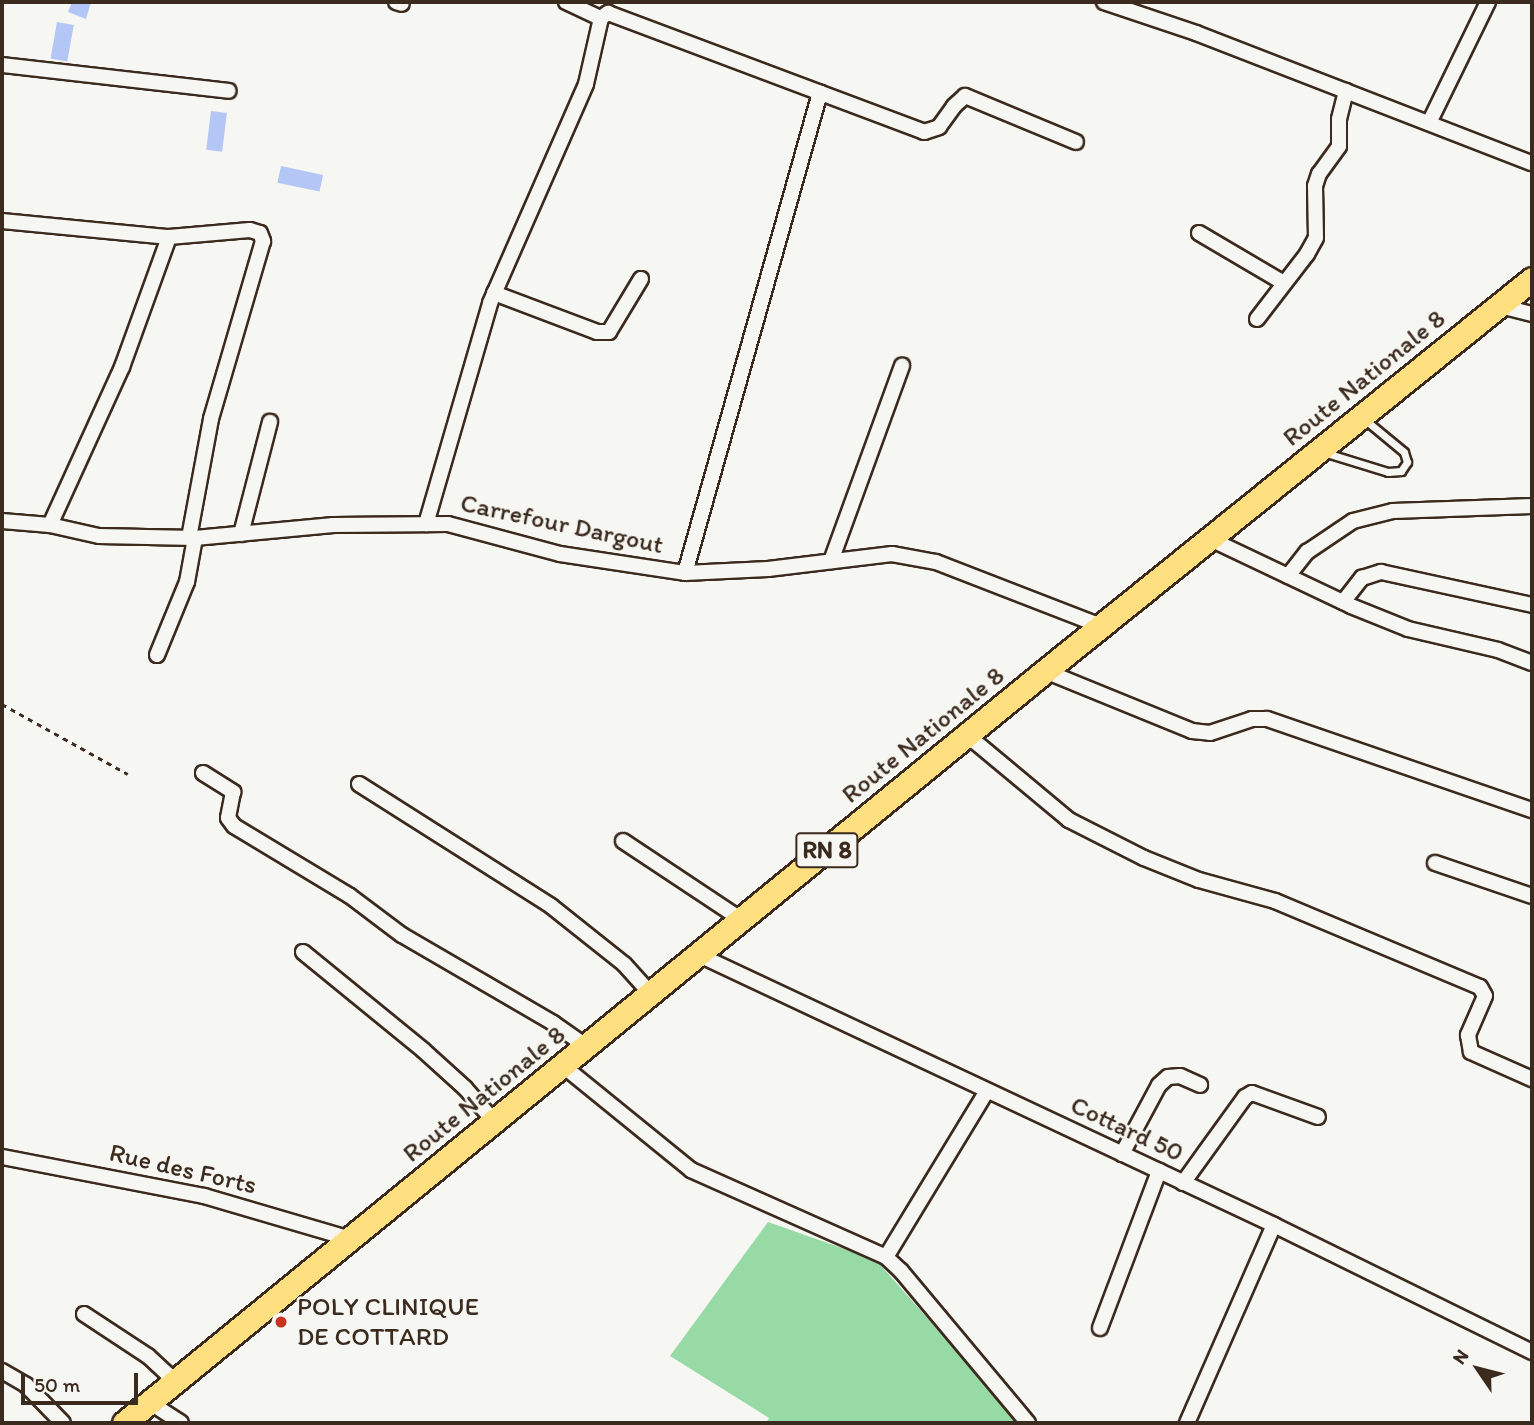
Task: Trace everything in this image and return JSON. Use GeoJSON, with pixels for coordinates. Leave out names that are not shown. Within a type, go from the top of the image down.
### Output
{"type":"FeatureCollection","features":[{"type":"Feature","properties":{"kind":"main road","name":"Route Nationale 8"},"geometry":{"type":"LineString","coordinates":[[124,1423],[1208,538],[1532,279]]}},
{"type":"Feature","properties":{"kind":"street"},"geometry":{"type":"LineString","coordinates":[[566,2],[601,18],[615,14],[924,132],[939,127],[965,96],[1076,142]]}},
{"type":"Feature","properties":{"kind":"street"},"geometry":{"type":"LineString","coordinates":[[1104,2],[1346,90],[1532,163]]}},
{"type":"Feature","properties":{"kind":"street"},"geometry":{"type":"LineString","coordinates":[[1148,16],[1154,2]]}},
{"type":"Feature","properties":{"kind":"street"},"geometry":{"type":"LineString","coordinates":[[1429,123],[1488,2]]}},
{"type":"Feature","properties":{"kind":"street"},"geometry":{"type":"LineString","coordinates":[[426,524],[494,293],[586,84],[601,18]]}},
{"type":"Feature","properties":{"kind":"street"},"geometry":{"type":"LineString","coordinates":[[2,65],[229,91]]}},
{"type":"Feature","properties":{"kind":"street"},"geometry":{"type":"LineString","coordinates":[[1257,319],[1307,254],[1316,238],[1315,186],[1319,174],[1339,146],[1339,119],[1346,90]]}},
{"type":"Feature","properties":{"kind":"street"},"geometry":{"type":"LineString","coordinates":[[685,573],[820,93]]}},
{"type":"Feature","properties":{"kind":"street"},"geometry":{"type":"LineString","coordinates":[[2,221],[169,237],[250,230],[260,233],[263,241],[211,419],[187,582],[157,655]]}},
{"type":"Feature","properties":{"kind":"street"},"geometry":{"type":"LineString","coordinates":[[1199,233],[1284,283]]}},
{"type":"Feature","properties":{"kind":"street"},"geometry":{"type":"LineString","coordinates":[[50,525],[122,367],[169,237]]}},
{"type":"Feature","properties":{"kind":"street"},"geometry":{"type":"LineString","coordinates":[[494,293],[597,332],[610,332],[641,279]]}},
{"type":"Feature","properties":{"kind":"street"},"geometry":{"type":"LineString","coordinates":[[1500,306],[1532,314]]}},
{"type":"Feature","properties":{"kind":"street"},"geometry":{"type":"LineString","coordinates":[[831,561],[902,366]]}},
{"type":"Feature","properties":{"kind":"street"},"geometry":{"type":"LineString","coordinates":[[241,534],[271,422]]}},
{"type":"Feature","properties":{"kind":"street"},"geometry":{"type":"LineString","coordinates":[[1288,576],[1307,552],[1353,521],[1393,511],[1532,506]]}},
{"type":"Feature","properties":{"kind":"street","name":"Carrefour Dargout"},"geometry":{"type":"LineString","coordinates":[[2,521],[50,525],[99,536],[192,538],[334,525],[448,524],[560,554],[685,573],[892,554],[936,562],[1101,626]]}},
{"type":"Feature","properties":{"kind":"street"},"geometry":{"type":"LineString","coordinates":[[1208,538],[1343,602],[1408,629],[1498,650],[1532,663]]}},
{"type":"Feature","properties":{"kind":"street"},"geometry":{"type":"LineString","coordinates":[[1343,602],[1362,578],[1381,572],[1532,604]]}},
{"type":"Feature","properties":{"kind":"street"},"geometry":{"type":"LineString","coordinates":[[1045,671],[1192,731],[1210,733],[1252,719],[1267,719],[1532,810]]}},
{"type":"Feature","properties":{"kind":"street"},"geometry":{"type":"LineString","coordinates":[[967,735],[1069,820],[1144,858],[1199,880],[1275,901],[1480,988],[1485,996],[1468,1035],[1471,1052],[1532,1079]]}},
{"type":"Feature","properties":{"kind":"street"},"geometry":{"type":"LineString","coordinates":[[203,774],[233,792],[228,818],[234,826],[350,896],[402,935],[552,1023],[586,1046]]}},
{"type":"Feature","properties":{"kind":"street"},"geometry":{"type":"LineString","coordinates":[[359,784],[551,906],[624,964],[651,994]]}},
{"type":"Feature","properties":{"kind":"street"},"geometry":{"type":"LineString","coordinates":[[623,841],[742,920]]}},
{"type":"Feature","properties":{"kind":"street"},"geometry":{"type":"LineString","coordinates":[[1435,863],[1532,896]]}},
{"type":"Feature","properties":{"kind":"street"},"geometry":{"type":"LineString","coordinates":[[303,952],[423,1050],[465,1088],[495,1121]]}},
{"type":"Feature","properties":{"kind":"street","name":"Cottard 50"},"geometry":{"type":"LineString","coordinates":[[699,955],[1274,1225],[1532,1352]]}},
{"type":"Feature","properties":{"kind":"street"},"geometry":{"type":"LineString","coordinates":[[562,1065],[691,1170],[886,1257],[901,1271],[1028,1423]]}},
{"type":"Feature","properties":{"kind":"street"},"geometry":{"type":"LineString","coordinates":[[1122,1154],[1159,1085],[1168,1077],[1180,1076],[1200,1085]]}},
{"type":"Feature","properties":{"kind":"street"},"geometry":{"type":"LineString","coordinates":[[886,1257],[987,1091]]}},
{"type":"Feature","properties":{"kind":"street"},"geometry":{"type":"LineString","coordinates":[[1183,1183],[1245,1097],[1252,1093],[1318,1117]]}},
{"type":"Feature","properties":{"kind":"street","name":"Rue des Forts"},"geometry":{"type":"LineString","coordinates":[[2,1157],[204,1196],[351,1239]]}},
{"type":"Feature","properties":{"kind":"street"},"geometry":{"type":"LineString","coordinates":[[1100,1328],[1159,1171]]}},
{"type":"Feature","properties":{"kind":"street"},"geometry":{"type":"LineString","coordinates":[[1187,1423],[1274,1225]]}},
{"type":"Feature","properties":{"kind":"street"},"geometry":{"type":"LineString","coordinates":[[84,1314],[148,1356],[176,1381]]}},
{"type":"Feature","properties":{"kind":"street"},"geometry":{"type":"LineString","coordinates":[[2,1371],[26,1385],[63,1423]]}},
{"type":"Feature","properties":{"kind":"street"},"geometry":{"type":"LineString","coordinates":[[149,1402],[181,1423]]}},
{"type":"Feature","properties":{"kind":"lane"},"geometry":{"type":"LineString","coordinates":[[1319,450],[1388,472],[1401,471],[1407,462],[1404,452],[1361,417]]}},
{"type":"Feature","properties":{"kind":"path"},"geometry":{"type":"LineString","coordinates":[[2,704],[128,774]]}},
{"type":"Feature","properties":{"kind":"green space"},"geometry":{"type":"Polygon","coordinates":[[[768,1222],[876,1260],[1020,1423],[766,1423],[769,1418],[670,1356],[768,1222]]]}},
{"type":"Feature","properties":{"kind":"building"},"geometry":{"type":"Polygon","coordinates":[[[72,2],[91,2],[86,19],[68,12],[72,2]]]}},
{"type":"Feature","properties":{"kind":"building"},"geometry":{"type":"Polygon","coordinates":[[[57,22],[74,25],[67,61],[51,58],[57,22]]]}},
{"type":"Feature","properties":{"kind":"building"},"geometry":{"type":"Polygon","coordinates":[[[211,111],[227,113],[222,152],[206,150],[211,111]]]}},
{"type":"Feature","properties":{"kind":"building"},"geometry":{"type":"Polygon","coordinates":[[[281,166],[323,175],[320,192],[277,183],[281,166]]]}},
{"type":"Feature","properties":{"kind":"place","name":"POLY CLINIQUE DE COTTARD"},"geometry":{"type":"Point","coordinates":[281,1322]}}]}
